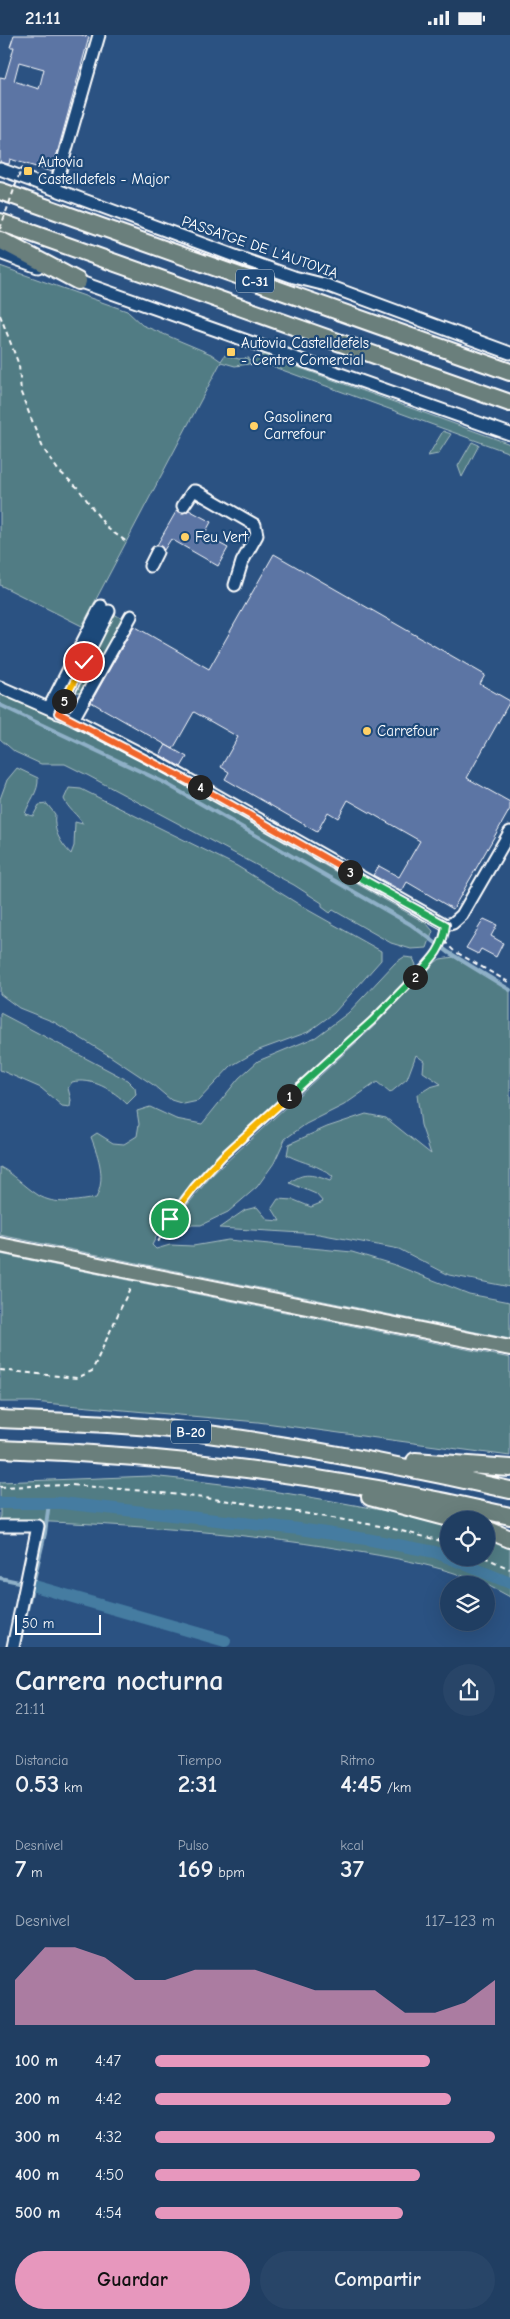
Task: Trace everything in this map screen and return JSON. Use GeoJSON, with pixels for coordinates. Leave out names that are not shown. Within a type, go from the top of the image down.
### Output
{"type":"FeatureCollection","features":[{"type":"Feature","properties":{"kind":"highway","name":"C-31"},"geometry":{"type":"LineString","coordinates":[[0,191],[510,373]]}},
{"type":"Feature","properties":{"kind":"highway","name":"C-31"},"geometry":{"type":"LineString","coordinates":[[0,222],[510,403]]}},
{"type":"Feature","properties":{"kind":"highway"},"geometry":{"type":"LineString","coordinates":[[0,240],[78,281]]}},
{"type":"Feature","properties":{"kind":"highway","name":"B-20"},"geometry":{"type":"LineString","coordinates":[[0,1419],[96,1423],[207,1433],[380,1462],[510,1490]]}},
{"type":"Feature","properties":{"kind":"highway","name":"B-20"},"geometry":{"type":"LineString","coordinates":[[0,1449],[93,1452],[276,1471],[423,1496],[510,1517]]}},
{"type":"Feature","properties":{"kind":"highway"},"geometry":{"type":"LineString","coordinates":[[380,1462],[450,1462],[510,1468]]}},
{"type":"Feature","properties":{"kind":"highway"},"geometry":{"type":"LineString","coordinates":[[276,1471],[440,1515]]}},
{"type":"Feature","properties":{"kind":"highway"},"geometry":{"type":"LineString","coordinates":[[495,1533],[510,1539]]}},
{"type":"Feature","properties":{"kind":"main road"},"geometry":{"type":"LineString","coordinates":[[0,1245],[510,1348]]}},
{"type":"Feature","properties":{"kind":"street"},"geometry":{"type":"LineString","coordinates":[[55,187],[99,35]]}},
{"type":"Feature","properties":{"kind":"street","name":"PASSATGE DE L'AUTOVIA"},"geometry":{"type":"LineString","coordinates":[[0,169],[55,187],[243,259],[326,285],[510,353]]}},
{"type":"Feature","properties":{"kind":"street"},"geometry":{"type":"LineString","coordinates":[[0,253],[510,434]]}},
{"type":"Feature","properties":{"kind":"street"},"geometry":{"type":"LineString","coordinates":[[183,506],[193,491],[196,491],[255,525],[257,535],[242,562],[235,585]]}},
{"type":"Feature","properties":{"kind":"street"},"geometry":{"type":"LineString","coordinates":[[150,566],[157,552]]}},
{"type":"Feature","properties":{"kind":"street"},"geometry":{"type":"LineString","coordinates":[[54,710],[105,608]]}},
{"type":"Feature","properties":{"kind":"street"},"geometry":{"type":"LineString","coordinates":[[73,719],[131,616]]}},
{"type":"Feature","properties":{"kind":"street"},"geometry":{"type":"LineString","coordinates":[[0,687],[73,719],[161,764],[446,925],[453,923],[462,915],[510,832]]}},
{"type":"Feature","properties":{"kind":"street"},"geometry":{"type":"LineString","coordinates":[[0,1526],[38,1526],[13,1647]]}},
{"type":"Feature","properties":{"kind":"path"},"geometry":{"type":"LineString","coordinates":[[0,229],[22,167]]}},
{"type":"Feature","properties":{"kind":"path"},"geometry":{"type":"LineString","coordinates":[[0,315],[19,365],[21,393],[43,448],[58,470],[78,488],[107,528],[127,542]]}},
{"type":"Feature","properties":{"kind":"path"},"geometry":{"type":"LineString","coordinates":[[250,360],[251,366]]}},
{"type":"Feature","properties":{"kind":"path"},"geometry":{"type":"LineString","coordinates":[[158,1242],[170,1219],[194,1187],[223,1156],[372,1021],[433,958],[444,941],[446,925]]}},
{"type":"Feature","properties":{"kind":"path"},"geometry":{"type":"LineString","coordinates":[[444,941],[454,951],[510,983]]}},
{"type":"Feature","properties":{"kind":"path"},"geometry":{"type":"LineString","coordinates":[[0,1371],[77,1378],[92,1371],[130,1288]]}},
{"type":"Feature","properties":{"kind":"path"},"geometry":{"type":"LineString","coordinates":[[0,1487],[71,1485],[145,1491],[238,1502],[386,1527],[440,1541]]}},
{"type":"Feature","properties":{"kind":"path"},"geometry":{"type":"LineString","coordinates":[[495,1562],[510,1569]]}},
{"type":"Feature","properties":{"kind":"green space"},"geometry":{"type":"Polygon","coordinates":[[[0,266],[127,311],[142,325],[211,354],[221,361],[225,355],[239,359],[249,358],[249,364],[235,366],[221,362],[82,626],[0,585],[0,266]]]}},
{"type":"Feature","properties":{"kind":"green space"},"geometry":{"type":"Polygon","coordinates":[[[264,355],[510,444],[510,453],[263,363],[254,364],[254,357],[264,355]]]}},
{"type":"Feature","properties":{"kind":"green space"},"geometry":{"type":"Polygon","coordinates":[[[443,431],[451,434],[438,454],[428,456],[443,431]]]}},
{"type":"Feature","properties":{"kind":"green space"},"geometry":{"type":"Polygon","coordinates":[[[472,442],[479,445],[462,477],[458,466],[472,442]]]}},
{"type":"Feature","properties":{"kind":"green space"},"geometry":{"type":"Polygon","coordinates":[[[114,614],[123,619],[81,694],[75,691],[114,614]]]}},
{"type":"Feature","properties":{"kind":"green space"},"geometry":{"type":"Polygon","coordinates":[[[0,691],[150,765],[427,924],[433,931],[427,948],[411,949],[391,943],[333,910],[330,913],[322,907],[322,903],[294,885],[87,775],[65,764],[41,764],[15,752],[0,739],[0,691]]]}},
{"type":"Feature","properties":{"kind":"green space"},"geometry":{"type":"Polygon","coordinates":[[[17,768],[38,778],[35,792],[25,814],[33,816],[39,805],[47,804],[55,814],[55,826],[58,836],[71,854],[74,846],[75,822],[83,824],[64,799],[69,788],[81,789],[237,866],[308,910],[381,951],[381,960],[334,1013],[308,1032],[259,1050],[231,1066],[198,1101],[184,1104],[171,1100],[152,1084],[110,1056],[54,1022],[19,1008],[0,994],[0,799],[7,780],[17,768]]]}},
{"type":"Feature","properties":{"kind":"green space"},"geometry":{"type":"Polygon","coordinates":[[[404,957],[413,958],[416,965],[412,975],[368,1020],[251,1125],[207,1170],[168,1217],[152,1245],[156,1249],[170,1245],[193,1246],[228,1240],[352,1252],[395,1265],[469,1294],[510,1302],[510,1339],[0,1235],[0,1167],[38,1195],[52,1201],[66,1202],[96,1198],[101,1183],[101,1175],[99,1160],[91,1137],[97,1133],[113,1143],[124,1144],[137,1136],[139,1124],[137,1111],[150,1107],[176,1119],[202,1124],[239,1078],[258,1061],[316,1037],[348,1013],[395,963],[404,957]]]}},
{"type":"Feature","properties":{"kind":"green space"},"geometry":{"type":"Polygon","coordinates":[[[454,957],[510,990],[510,1287],[449,1275],[399,1249],[319,1234],[219,1228],[245,1210],[257,1207],[268,1220],[280,1221],[272,1208],[278,1199],[294,1200],[311,1207],[323,1202],[316,1194],[290,1183],[299,1177],[309,1175],[330,1181],[333,1177],[317,1167],[287,1155],[289,1144],[327,1127],[366,1114],[386,1118],[431,1154],[421,1125],[417,1095],[430,1087],[441,1084],[423,1072],[424,1061],[416,1055],[407,1079],[390,1093],[377,1082],[344,1105],[306,1124],[285,1139],[274,1163],[257,1187],[228,1212],[201,1225],[182,1225],[180,1214],[212,1175],[372,1028],[417,975],[440,959],[454,957]]]}},
{"type":"Feature","properties":{"kind":"green space"},"geometry":{"type":"Polygon","coordinates":[[[0,1013],[127,1080],[135,1088],[136,1095],[127,1104],[102,1086],[87,1081],[72,1082],[68,1088],[71,1100],[70,1107],[62,1106],[41,1088],[0,1070],[0,1013]]]}},
{"type":"Feature","properties":{"kind":"green space"},"geometry":{"type":"Polygon","coordinates":[[[0,1254],[510,1358],[510,1456],[258,1422],[33,1402],[0,1402],[0,1254]]]}},
{"type":"Feature","properties":{"kind":"green space"},"geometry":{"type":"Polygon","coordinates":[[[150,1476],[290,1494],[429,1520],[440,1524],[440,1566],[495,1566],[495,1543],[510,1549],[510,1597],[495,1589],[495,1576],[463,1576],[431,1566],[389,1557],[304,1543],[174,1529],[0,1520],[0,1482],[150,1476]]]}},
{"type":"Feature","properties":{"kind":"building"},"geometry":{"type":"Polygon","coordinates":[[[14,35],[81,35],[89,37],[52,172],[10,159],[9,164],[0,162],[0,77],[5,78],[14,47],[10,47],[14,35]],[[19,62],[14,81],[39,89],[44,69],[19,62]]]}},
{"type":"Feature","properties":{"kind":"building","name":"Feu Vert"},"geometry":{"type":"Polygon","coordinates":[[[177,510],[183,513],[189,510],[211,522],[204,535],[228,548],[218,566],[171,539],[164,550],[157,545],[177,510]]]}},
{"type":"Feature","properties":{"kind":"building","name":"Carrefour"},"geometry":{"type":"Polygon","coordinates":[[[274,554],[485,675],[480,684],[510,701],[467,778],[510,802],[510,809],[453,909],[407,882],[402,891],[373,875],[379,866],[399,877],[420,841],[348,800],[338,818],[328,812],[317,832],[225,779],[229,772],[221,767],[238,737],[194,712],[173,749],[91,702],[134,626],[209,669],[274,554]]]}},
{"type":"Feature","properties":{"kind":"building"},"geometry":{"type":"Polygon","coordinates":[[[166,745],[187,757],[181,767],[160,755],[166,745]]]}},
{"type":"Feature","properties":{"kind":"building"},"geometry":{"type":"Polygon","coordinates":[[[484,919],[497,925],[491,936],[503,943],[496,957],[481,949],[478,954],[466,948],[484,919]]]}},
{"type":"Feature","properties":{"kind":"waterway"},"geometry":{"type":"LineString","coordinates":[[0,705],[163,782],[410,924],[448,952],[510,990]]}},
{"type":"Feature","properties":{"kind":"waterway"},"geometry":{"type":"LineString","coordinates":[[0,1503],[61,1503],[299,1529],[366,1539],[435,1552],[510,1583]]}},
{"type":"Feature","properties":{"kind":"waterway"},"geometry":{"type":"LineString","coordinates":[[19,1643],[45,1533],[49,1503]]}},
{"type":"Feature","properties":{"kind":"waterway"},"geometry":{"type":"LineString","coordinates":[[0,1578],[23,1583]]}},
{"type":"Feature","properties":{"kind":"waterway"},"geometry":{"type":"LineString","coordinates":[[31,1585],[225,1641]]}},
{"type":"Feature","properties":{"kind":"place","name":"Autovia Castelldefels - Major"},"geometry":{"type":"Point","coordinates":[28,171]}},
{"type":"Feature","properties":{"kind":"place","name":"Autovia Castelldefels - Centre Comercial"},"geometry":{"type":"Point","coordinates":[231,352]}},
{"type":"Feature","properties":{"kind":"place","name":"Gasolinera Carrefour"},"geometry":{"type":"Point","coordinates":[254,426]}},
{"type":"Feature","properties":{"kind":"place","name":"Feu Vert"},"geometry":{"type":"Point","coordinates":[185,537]}},
{"type":"Feature","properties":{"kind":"place","name":"Carrefour"},"geometry":{"type":"Point","coordinates":[367,731]}},
{"type":"Feature","properties":{"kind":"route"},"geometry":{"type":"LineString","coordinates":[[84,662],[58,713],[161,764],[432,919],[446,925],[444,941],[433,958],[372,1021],[223,1156],[194,1187],[170,1219]]}}]}
